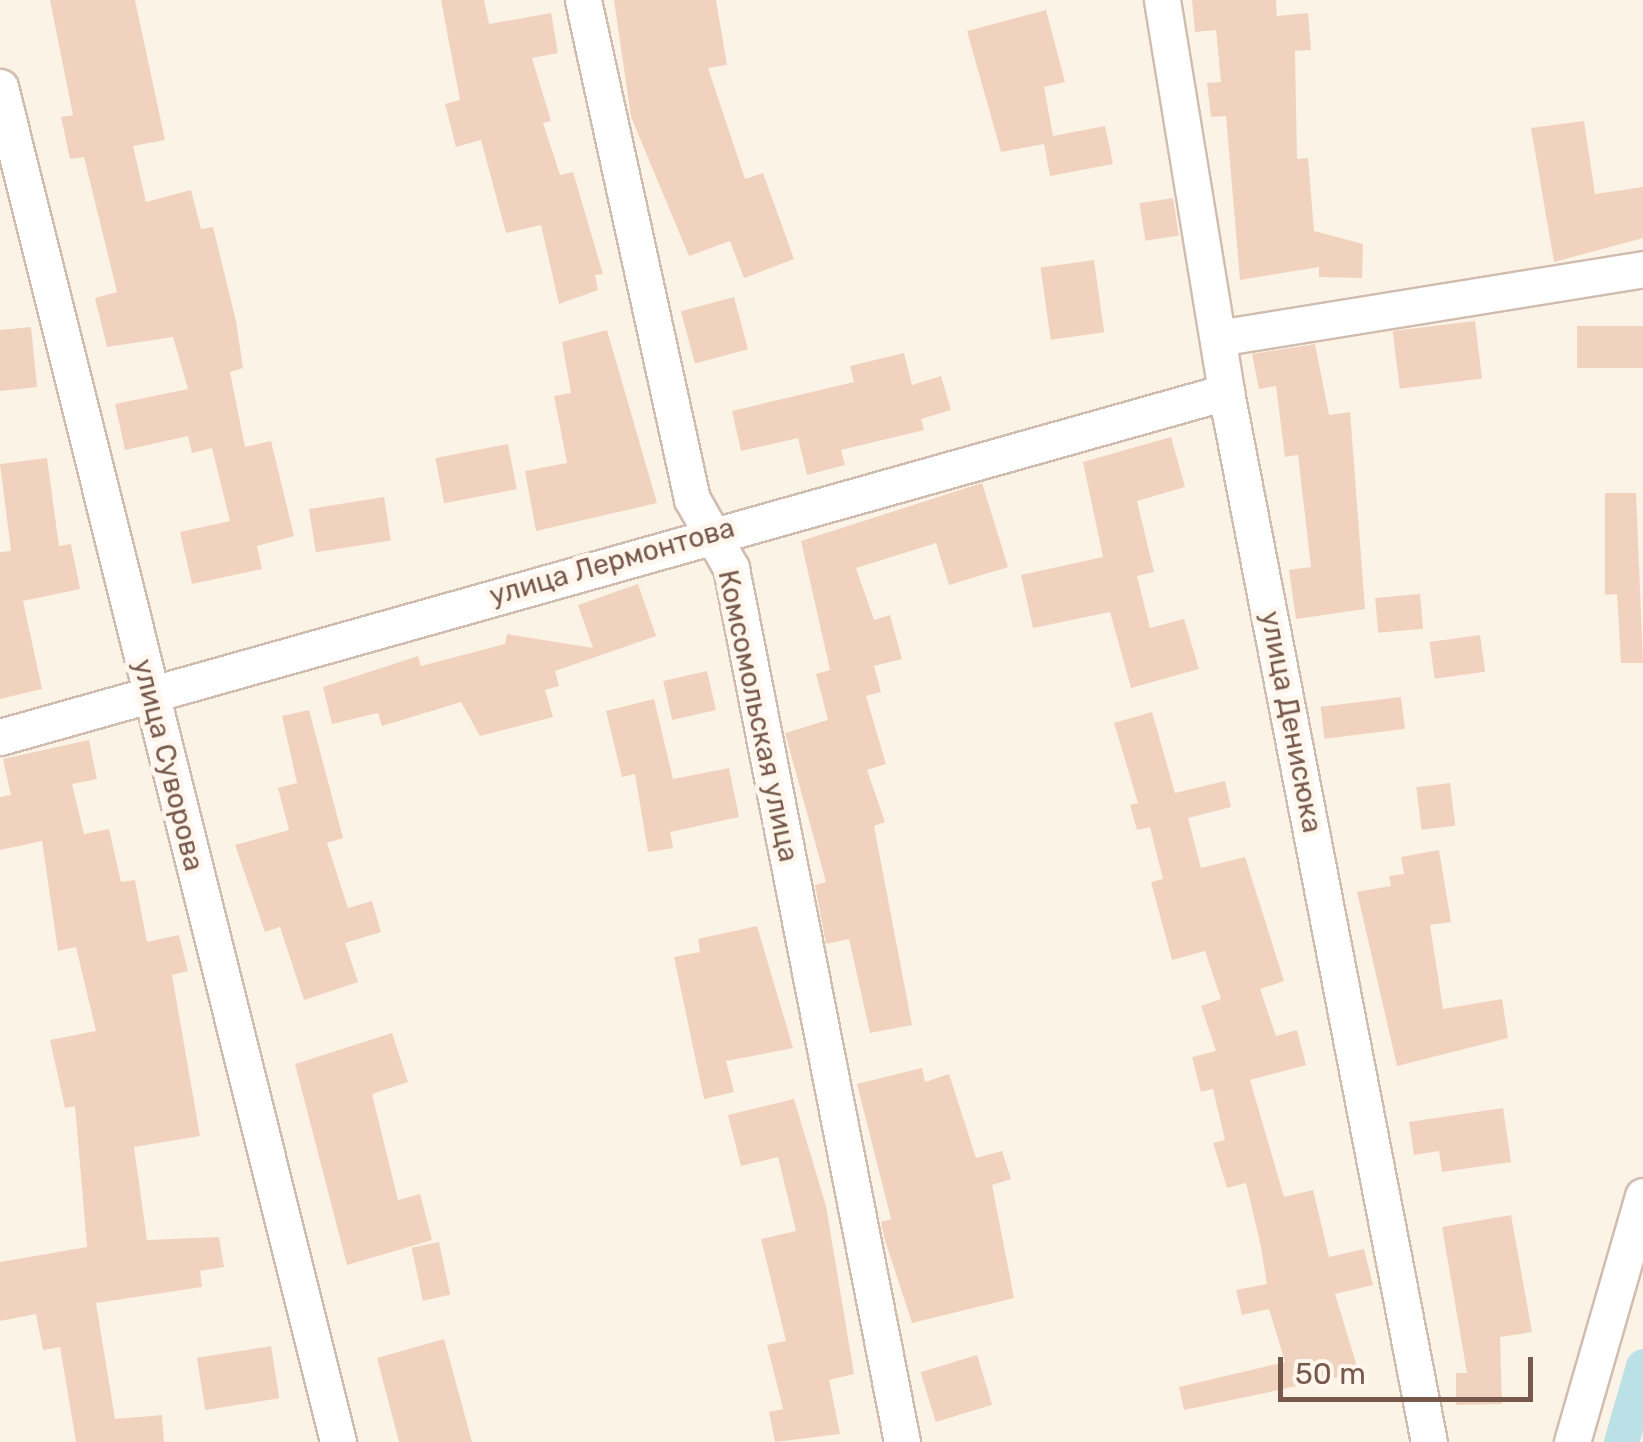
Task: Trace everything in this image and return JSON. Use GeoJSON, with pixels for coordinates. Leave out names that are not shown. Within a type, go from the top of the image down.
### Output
{"type":"FeatureCollection","features":[{"type":"Feature","properties":{"kind":"street","name":"Комсомольская улица"},"geometry":{"type":"LineString","coordinates":[[582,0],[692,499],[731,568],[902,1442]]}},
{"type":"Feature","properties":{"kind":"street","name":"улица Денисюка"},"geometry":{"type":"LineString","coordinates":[[1162,0],[1226,392],[1429,1442]]}},
{"type":"Feature","properties":{"kind":"street","name":"улица Суворова"},"geometry":{"type":"LineString","coordinates":[[0,86],[338,1442]]}},
{"type":"Feature","properties":{"kind":"street"},"geometry":{"type":"LineString","coordinates":[[1218,338],[1643,269]]}},
{"type":"Feature","properties":{"kind":"street","name":"улица Лермонтова"},"geometry":{"type":"LineString","coordinates":[[0,738],[151,698],[710,532],[1226,392]]}},
{"type":"Feature","properties":{"kind":"street"},"geometry":{"type":"LineString","coordinates":[[1572,1442],[1643,1196]]}},
{"type":"Feature","properties":{"kind":"building"},"geometry":{"type":"Polygon","coordinates":[[[50,0],[135,0],[165,140],[133,146],[146,202],[191,190],[201,229],[213,227],[243,368],[230,372],[245,447],[271,441],[294,536],[257,546],[262,569],[192,584],[180,532],[230,521],[212,448],[192,453],[188,436],[125,450],[115,404],[188,389],[173,337],[107,347],[95,298],[117,292],[84,157],[70,159],[61,117],[73,115],[50,0]]]}},
{"type":"Feature","properties":{"kind":"building"},"geometry":{"type":"Polygon","coordinates":[[[441,0],[484,0],[489,24],[551,13],[558,53],[532,58],[551,121],[543,123],[560,175],[573,172],[603,274],[595,275],[598,290],[559,304],[541,225],[506,233],[481,140],[456,147],[445,104],[460,100],[441,0]]]}},
{"type":"Feature","properties":{"kind":"building"},"geometry":{"type":"Polygon","coordinates":[[[614,0],[716,0],[727,65],[708,68],[745,179],[763,173],[794,259],[744,278],[730,241],[689,256],[631,117],[614,0]]]}},
{"type":"Feature","properties":{"kind":"building"},"geometry":{"type":"Polygon","coordinates":[[[1192,0],[1276,0],[1277,16],[1308,13],[1311,50],[1295,51],[1297,159],[1308,158],[1314,231],[1363,244],[1362,278],[1319,277],[1319,267],[1240,280],[1226,116],[1211,117],[1207,83],[1221,82],[1216,30],[1195,32],[1192,0]]]}},
{"type":"Feature","properties":{"kind":"building"},"geometry":{"type":"Polygon","coordinates":[[[1046,10],[1065,82],[1044,87],[1053,136],[1105,126],[1113,164],[1050,176],[1044,144],[1001,152],[967,31],[1046,10]]]}},
{"type":"Feature","properties":{"kind":"building"},"geometry":{"type":"Polygon","coordinates":[[[1584,121],[1595,194],[1643,187],[1643,238],[1554,262],[1531,128],[1584,121]]]}},
{"type":"Feature","properties":{"kind":"building"},"geometry":{"type":"Polygon","coordinates":[[[1173,198],[1179,236],[1145,241],[1139,203],[1173,198]]]}},
{"type":"Feature","properties":{"kind":"building"},"geometry":{"type":"Polygon","coordinates":[[[1094,260],[1104,332],[1051,340],[1041,268],[1094,260]]]}},
{"type":"Feature","properties":{"kind":"building"},"geometry":{"type":"Polygon","coordinates":[[[734,297],[748,349],[695,363],[681,311],[734,297]]]}},
{"type":"Feature","properties":{"kind":"building"},"geometry":{"type":"Polygon","coordinates":[[[1475,321],[1482,379],[1400,389],[1393,331],[1475,321]]]}},
{"type":"Feature","properties":{"kind":"building"},"geometry":{"type":"Polygon","coordinates":[[[1577,326],[1643,326],[1643,368],[1577,368],[1577,326]]]}},
{"type":"Feature","properties":{"kind":"building"},"geometry":{"type":"Polygon","coordinates":[[[31,327],[37,387],[0,391],[0,330],[31,327]]]}},
{"type":"Feature","properties":{"kind":"building"},"geometry":{"type":"Polygon","coordinates":[[[607,330],[657,503],[536,531],[525,471],[567,463],[554,396],[571,393],[562,342],[607,330]]]}},
{"type":"Feature","properties":{"kind":"building"},"geometry":{"type":"Polygon","coordinates":[[[1315,344],[1329,415],[1350,412],[1365,609],[1296,619],[1289,570],[1311,567],[1298,455],[1285,457],[1276,386],[1259,389],[1252,354],[1315,344]]]}},
{"type":"Feature","properties":{"kind":"building"},"geometry":{"type":"Polygon","coordinates":[[[904,353],[912,385],[941,376],[951,410],[921,419],[924,430],[841,450],[845,465],[807,475],[798,438],[741,451],[732,411],[854,382],[850,366],[904,353]]]}},
{"type":"Feature","properties":{"kind":"building"},"geometry":{"type":"Polygon","coordinates":[[[1171,437],[1185,487],[1137,501],[1154,572],[1137,576],[1150,628],[1184,619],[1199,669],[1131,688],[1110,612],[1033,628],[1021,575],[1103,557],[1083,462],[1171,437]]]}},
{"type":"Feature","properties":{"kind":"building"},"geometry":{"type":"Polygon","coordinates":[[[508,444],[517,489],[444,503],[435,458],[508,444]]]}},
{"type":"Feature","properties":{"kind":"building"},"geometry":{"type":"Polygon","coordinates":[[[47,458],[59,546],[71,544],[80,589],[23,601],[42,689],[0,699],[0,552],[11,551],[0,464],[47,458]]]}},
{"type":"Feature","properties":{"kind":"building"},"geometry":{"type":"Polygon","coordinates":[[[982,483],[1008,567],[949,585],[936,543],[856,568],[874,620],[890,615],[902,659],[874,666],[881,692],[866,696],[886,764],[867,770],[885,822],[874,826],[912,1025],[870,1033],[849,939],[826,944],[815,885],[826,882],[785,733],[828,720],[816,674],[830,670],[801,541],[982,483]]]}},
{"type":"Feature","properties":{"kind":"building"},"geometry":{"type":"Polygon","coordinates":[[[1605,493],[1636,493],[1643,663],[1621,663],[1617,594],[1605,595],[1605,493]]]}},
{"type":"Feature","properties":{"kind":"building"},"geometry":{"type":"Polygon","coordinates":[[[384,497],[391,540],[316,552],[309,509],[384,497]]]}},
{"type":"Feature","properties":{"kind":"building"},"geometry":{"type":"Polygon","coordinates":[[[638,584],[656,636],[555,671],[559,686],[545,690],[553,717],[480,736],[461,702],[382,726],[378,713],[332,724],[323,687],[418,656],[421,666],[505,644],[507,634],[593,648],[578,605],[638,584]]]}},
{"type":"Feature","properties":{"kind":"building"},"geometry":{"type":"Polygon","coordinates":[[[1420,594],[1423,629],[1378,633],[1375,598],[1420,594]]]}},
{"type":"Feature","properties":{"kind":"building"},"geometry":{"type":"Polygon","coordinates":[[[1480,635],[1485,672],[1435,679],[1429,642],[1480,635]]]}},
{"type":"Feature","properties":{"kind":"building"},"geometry":{"type":"Polygon","coordinates":[[[707,671],[716,710],[672,720],[663,681],[707,671]]]}},
{"type":"Feature","properties":{"kind":"building"},"geometry":{"type":"Polygon","coordinates":[[[1401,697],[1405,729],[1325,739],[1321,707],[1401,697]]]}},
{"type":"Feature","properties":{"kind":"building"},"geometry":{"type":"Polygon","coordinates":[[[654,699],[673,779],[729,768],[739,817],[670,832],[673,848],[648,852],[635,774],[622,777],[606,711],[654,699]]]}},
{"type":"Feature","properties":{"kind":"building"},"geometry":{"type":"Polygon","coordinates":[[[309,710],[343,838],[327,843],[348,908],[372,901],[381,932],[345,943],[358,982],[304,1000],[280,927],[265,932],[235,845],[289,830],[278,788],[297,783],[282,716],[309,710]]]}},
{"type":"Feature","properties":{"kind":"building"},"geometry":{"type":"Polygon","coordinates":[[[1152,712],[1175,793],[1225,781],[1231,807],[1188,818],[1201,868],[1245,857],[1284,981],[1260,989],[1276,1036],[1297,1030],[1306,1065],[1250,1080],[1284,1197],[1313,1190],[1329,1257],[1364,1249],[1373,1285],[1335,1294],[1359,1373],[1184,1410],[1179,1387],[1285,1362],[1269,1309],[1242,1315],[1236,1290],[1267,1284],[1261,1247],[1246,1183],[1227,1188],[1213,1143],[1225,1140],[1213,1089],[1201,1092],[1192,1057],[1216,1051],[1201,1006],[1221,999],[1205,951],[1172,960],[1151,882],[1163,879],[1150,827],[1137,830],[1130,805],[1138,803],[1114,723],[1152,712]]]}},
{"type":"Feature","properties":{"kind":"building"},"geometry":{"type":"Polygon","coordinates":[[[89,740],[97,779],[72,784],[84,834],[109,829],[121,882],[135,880],[147,942],[179,935],[188,971],[172,975],[200,1136],[134,1147],[147,1240],[219,1237],[224,1267],[200,1271],[202,1287],[96,1303],[115,1419],[162,1415],[164,1442],[76,1442],[60,1347],[43,1350],[36,1314],[0,1321],[0,1262],[87,1247],[75,1106],[65,1108],[50,1040],[96,1031],[76,947],[58,951],[42,841],[0,850],[0,797],[11,795],[3,759],[89,740]]]}},
{"type":"Feature","properties":{"kind":"building"},"geometry":{"type":"Polygon","coordinates":[[[1450,783],[1455,826],[1421,830],[1416,787],[1450,783]]]}},
{"type":"Feature","properties":{"kind":"building"},"geometry":{"type":"Polygon","coordinates":[[[1439,850],[1451,922],[1430,925],[1443,1009],[1502,999],[1508,1038],[1397,1066],[1357,892],[1391,886],[1389,876],[1404,874],[1401,857],[1439,850]]]}},
{"type":"Feature","properties":{"kind":"building"},"geometry":{"type":"Polygon","coordinates":[[[757,926],[793,1048],[726,1061],[734,1092],[704,1099],[674,957],[700,952],[698,939],[757,926]]]}},
{"type":"Feature","properties":{"kind":"building"},"geometry":{"type":"Polygon","coordinates":[[[392,1033],[408,1082],[372,1094],[398,1200],[420,1194],[432,1240],[347,1265],[295,1064],[392,1033]]]}},
{"type":"Feature","properties":{"kind":"building"},"geometry":{"type":"Polygon","coordinates":[[[922,1068],[925,1082],[949,1074],[976,1158],[1002,1151],[1011,1179],[992,1185],[1014,1298],[912,1323],[884,1237],[881,1222],[891,1219],[857,1084],[922,1068]]]}},
{"type":"Feature","properties":{"kind":"building"},"geometry":{"type":"Polygon","coordinates":[[[794,1099],[826,1206],[854,1374],[829,1380],[840,1434],[775,1442],[769,1412],[783,1409],[767,1345],[786,1341],[761,1239],[796,1231],[778,1157],[741,1166],[728,1115],[794,1099]]]}},
{"type":"Feature","properties":{"kind":"building"},"geometry":{"type":"Polygon","coordinates":[[[1503,1108],[1511,1162],[1442,1172],[1439,1151],[1414,1155],[1409,1122],[1503,1108]]]}},
{"type":"Feature","properties":{"kind":"building"},"geometry":{"type":"Polygon","coordinates":[[[1511,1215],[1532,1332],[1500,1337],[1502,1404],[1456,1405],[1456,1373],[1467,1373],[1442,1227],[1511,1215]]]}},
{"type":"Feature","properties":{"kind":"building"},"geometry":{"type":"Polygon","coordinates":[[[439,1242],[450,1295],[423,1301],[412,1248],[439,1242]]]}},
{"type":"Feature","properties":{"kind":"building"},"geometry":{"type":"Polygon","coordinates":[[[444,1339],[472,1442],[399,1442],[377,1358],[444,1339]]]}},
{"type":"Feature","properties":{"kind":"building"},"geometry":{"type":"Polygon","coordinates":[[[271,1346],[279,1398],[205,1410],[197,1358],[271,1346]]]}},
{"type":"Feature","properties":{"kind":"building"},"geometry":{"type":"Polygon","coordinates":[[[977,1355],[992,1405],[936,1422],[921,1372],[977,1355]]]}},
{"type":"Feature","properties":{"kind":"waterway"},"geometry":{"type":"LineString","coordinates":[[1621,1442],[1643,1366]]}}]}
